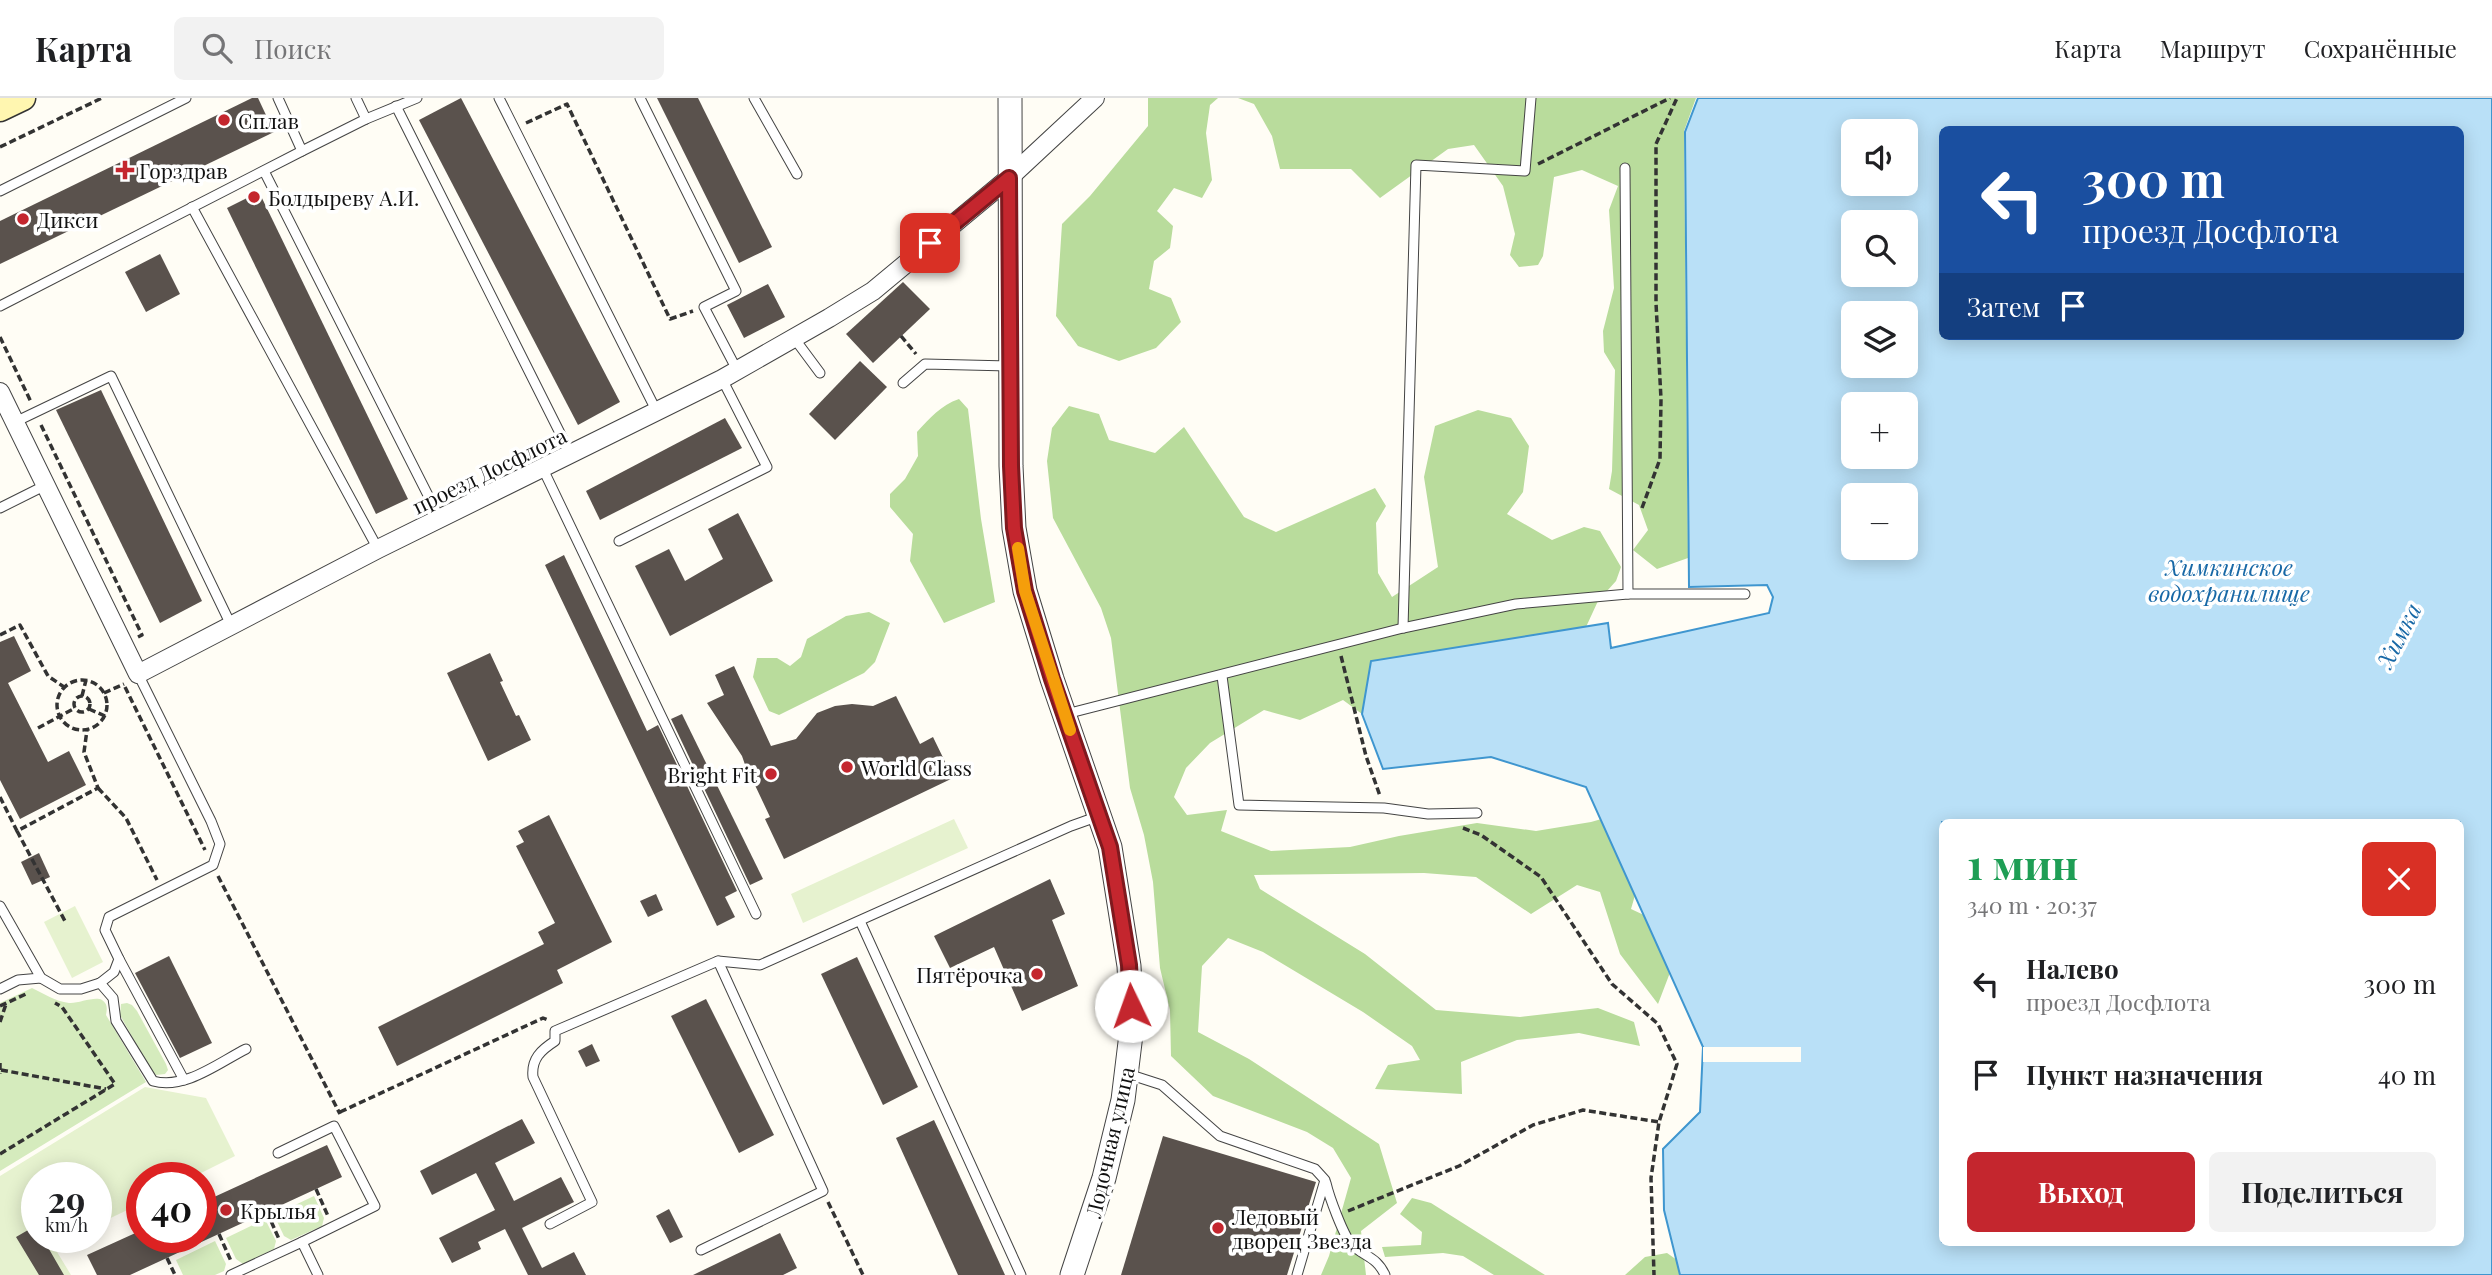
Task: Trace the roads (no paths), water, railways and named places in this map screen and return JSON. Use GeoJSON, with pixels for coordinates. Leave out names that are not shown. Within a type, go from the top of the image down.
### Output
{"type":"FeatureCollection","features":[{"type":"Feature","properties":{"kind":"main road"},"geometry":{"type":"LineString","coordinates":[[0,109],[23,98]]}},
{"type":"Feature","properties":{"kind":"street","name":"Лодочная улица"},"geometry":{"type":"LineString","coordinates":[[1010,98],[1010,366],[1014,528],[1025,591],[1110,847],[1129,965],[1132,1026],[1128,1074],[1104,1178],[1072,1275]]}},
{"type":"Feature","properties":{"kind":"street","name":"проезд Досфлота"},"geometry":{"type":"LineString","coordinates":[[131,679],[378,549],[730,375],[794,338],[873,290],[1009,178],[1096,98]]}},
{"type":"Feature","properties":{"kind":"street"},"geometry":{"type":"LineString","coordinates":[[0,392],[8,414],[46,485],[131,679]]}},
{"type":"Feature","properties":{"kind":"lane"},"geometry":{"type":"LineString","coordinates":[[0,191],[186,98]]}},
{"type":"Feature","properties":{"kind":"lane"},"geometry":{"type":"LineString","coordinates":[[278,98],[303,151]]}},
{"type":"Feature","properties":{"kind":"lane"},"geometry":{"type":"LineString","coordinates":[[356,98],[366,119]]}},
{"type":"Feature","properties":{"kind":"lane"},"geometry":{"type":"LineString","coordinates":[[0,306],[366,119],[417,98]]}},
{"type":"Feature","properties":{"kind":"lane"},"geometry":{"type":"LineString","coordinates":[[499,98],[657,412]]}},
{"type":"Feature","properties":{"kind":"lane"},"geometry":{"type":"LineString","coordinates":[[619,541],[767,467],[704,307],[736,291],[640,98]]}},
{"type":"Feature","properties":{"kind":"lane"},"geometry":{"type":"LineString","coordinates":[[754,98],[797,174]]}},
{"type":"Feature","properties":{"kind":"lane"},"geometry":{"type":"LineString","coordinates":[[1403,628],[1416,165],[1525,171],[1531,98]]}},
{"type":"Feature","properties":{"kind":"lane"},"geometry":{"type":"LineString","coordinates":[[396,106],[571,455]]}},
{"type":"Feature","properties":{"kind":"lane"},"geometry":{"type":"LineString","coordinates":[[1625,168],[1628,594]]}},
{"type":"Feature","properties":{"kind":"lane"},"geometry":{"type":"LineString","coordinates":[[264,171],[440,519]]}},
{"type":"Feature","properties":{"kind":"lane"},"geometry":{"type":"LineString","coordinates":[[192,207],[378,549]]}},
{"type":"Feature","properties":{"kind":"lane"},"geometry":{"type":"LineString","coordinates":[[794,338],[820,373]]}},
{"type":"Feature","properties":{"kind":"lane"},"geometry":{"type":"LineString","coordinates":[[903,383],[925,364],[1010,366]]}},
{"type":"Feature","properties":{"kind":"lane"},"geometry":{"type":"LineString","coordinates":[[8,414],[36,412],[111,376],[231,625]]}},
{"type":"Feature","properties":{"kind":"lane"},"geometry":{"type":"LineString","coordinates":[[543,469],[756,915]]}},
{"type":"Feature","properties":{"kind":"lane"},"geometry":{"type":"LineString","coordinates":[[0,508],[46,485]]}},
{"type":"Feature","properties":{"kind":"lane"},"geometry":{"type":"LineString","coordinates":[[1064,715],[1403,628],[1516,604],[1628,594],[1745,594]]}},
{"type":"Feature","properties":{"kind":"lane"},"geometry":{"type":"LineString","coordinates":[[1222,676],[1239,805],[1384,808],[1428,814],[1477,813]]}},
{"type":"Feature","properties":{"kind":"lane"},"geometry":{"type":"LineString","coordinates":[[131,679],[211,821],[220,844],[213,865],[109,916],[105,930],[184,1080]]}},
{"type":"Feature","properties":{"kind":"lane"},"geometry":{"type":"LineString","coordinates":[[550,1224],[592,1202],[533,1077],[534,1061],[541,1050],[555,1041],[555,1031],[718,961],[760,965],[1071,826],[1101,816]]}},
{"type":"Feature","properties":{"kind":"lane"},"geometry":{"type":"LineString","coordinates":[[0,906],[41,978],[60,989],[81,989],[100,984],[114,972],[119,959]]}},
{"type":"Feature","properties":{"kind":"lane"},"geometry":{"type":"LineString","coordinates":[[860,921],[1021,1275]]}},
{"type":"Feature","properties":{"kind":"lane"},"geometry":{"type":"LineString","coordinates":[[701,1250],[823,1191],[718,961]]}},
{"type":"Feature","properties":{"kind":"lane"},"geometry":{"type":"LineString","coordinates":[[0,989],[18,980],[41,978]]}},
{"type":"Feature","properties":{"kind":"lane"},"geometry":{"type":"LineString","coordinates":[[100,984],[113,998],[116,1021],[153,1080],[173,1083],[184,1080],[246,1049]]}},
{"type":"Feature","properties":{"kind":"lane"},"geometry":{"type":"LineString","coordinates":[[1128,1074],[1162,1085],[1220,1136],[1315,1169],[1325,1180],[1329,1198],[1351,1244],[1380,1264],[1385,1275]]}},
{"type":"Feature","properties":{"kind":"lane"},"geometry":{"type":"LineString","coordinates":[[234,1274],[374,1206],[334,1126],[278,1153]]}},
{"type":"Feature","properties":{"kind":"lane"},"geometry":{"type":"LineString","coordinates":[[1297,1275],[1325,1180]]}},
{"type":"Feature","properties":{"kind":"lane"},"geometry":{"type":"LineString","coordinates":[[302,1242],[318,1275]]}},
{"type":"Feature","properties":{"kind":"water","name":"Химкинское водохранилище"},"geometry":{"type":"Polygon","coordinates":[[[1698,98],[2492,98],[2492,1275],[1680,1275],[1664,1210],[1663,1149],[1700,1112],[1703,1047],[1586,787],[1491,757],[1383,769],[1362,714],[1371,661],[1608,623],[1611,648],[1769,613],[1773,597],[1767,585],[1689,587],[1685,132],[1698,98]]]}},
{"type":"Feature","properties":{"kind":"place","name":"Сплав"},"geometry":{"type":"Point","coordinates":[224,120]}},
{"type":"Feature","properties":{"kind":"place","name":"Горздрав"},"geometry":{"type":"Point","coordinates":[125,170]}},
{"type":"Feature","properties":{"kind":"place","name":"Болдыреву А.И."},"geometry":{"type":"Point","coordinates":[254,197]}},
{"type":"Feature","properties":{"kind":"place","name":"Дикси"},"geometry":{"type":"Point","coordinates":[23,219]}},
{"type":"Feature","properties":{"kind":"place","name":"World Class"},"geometry":{"type":"Point","coordinates":[847,767]}},
{"type":"Feature","properties":{"kind":"place","name":"Bright Fit"},"geometry":{"type":"Point","coordinates":[771,774]}},
{"type":"Feature","properties":{"kind":"place","name":"Пятёрочка"},"geometry":{"type":"Point","coordinates":[1037,974]}},
{"type":"Feature","properties":{"kind":"place","name":"Крылья"},"geometry":{"type":"Point","coordinates":[226,1210]}},
{"type":"Feature","properties":{"kind":"place","name":"Ледовый дворец Звезда"},"geometry":{"type":"Point","coordinates":[1218,1228]}},
{"type":"Feature","properties":{"kind":"water label","name":"Химка"},"geometry":{"type":"Point","coordinates":[2398,635]}}]}
